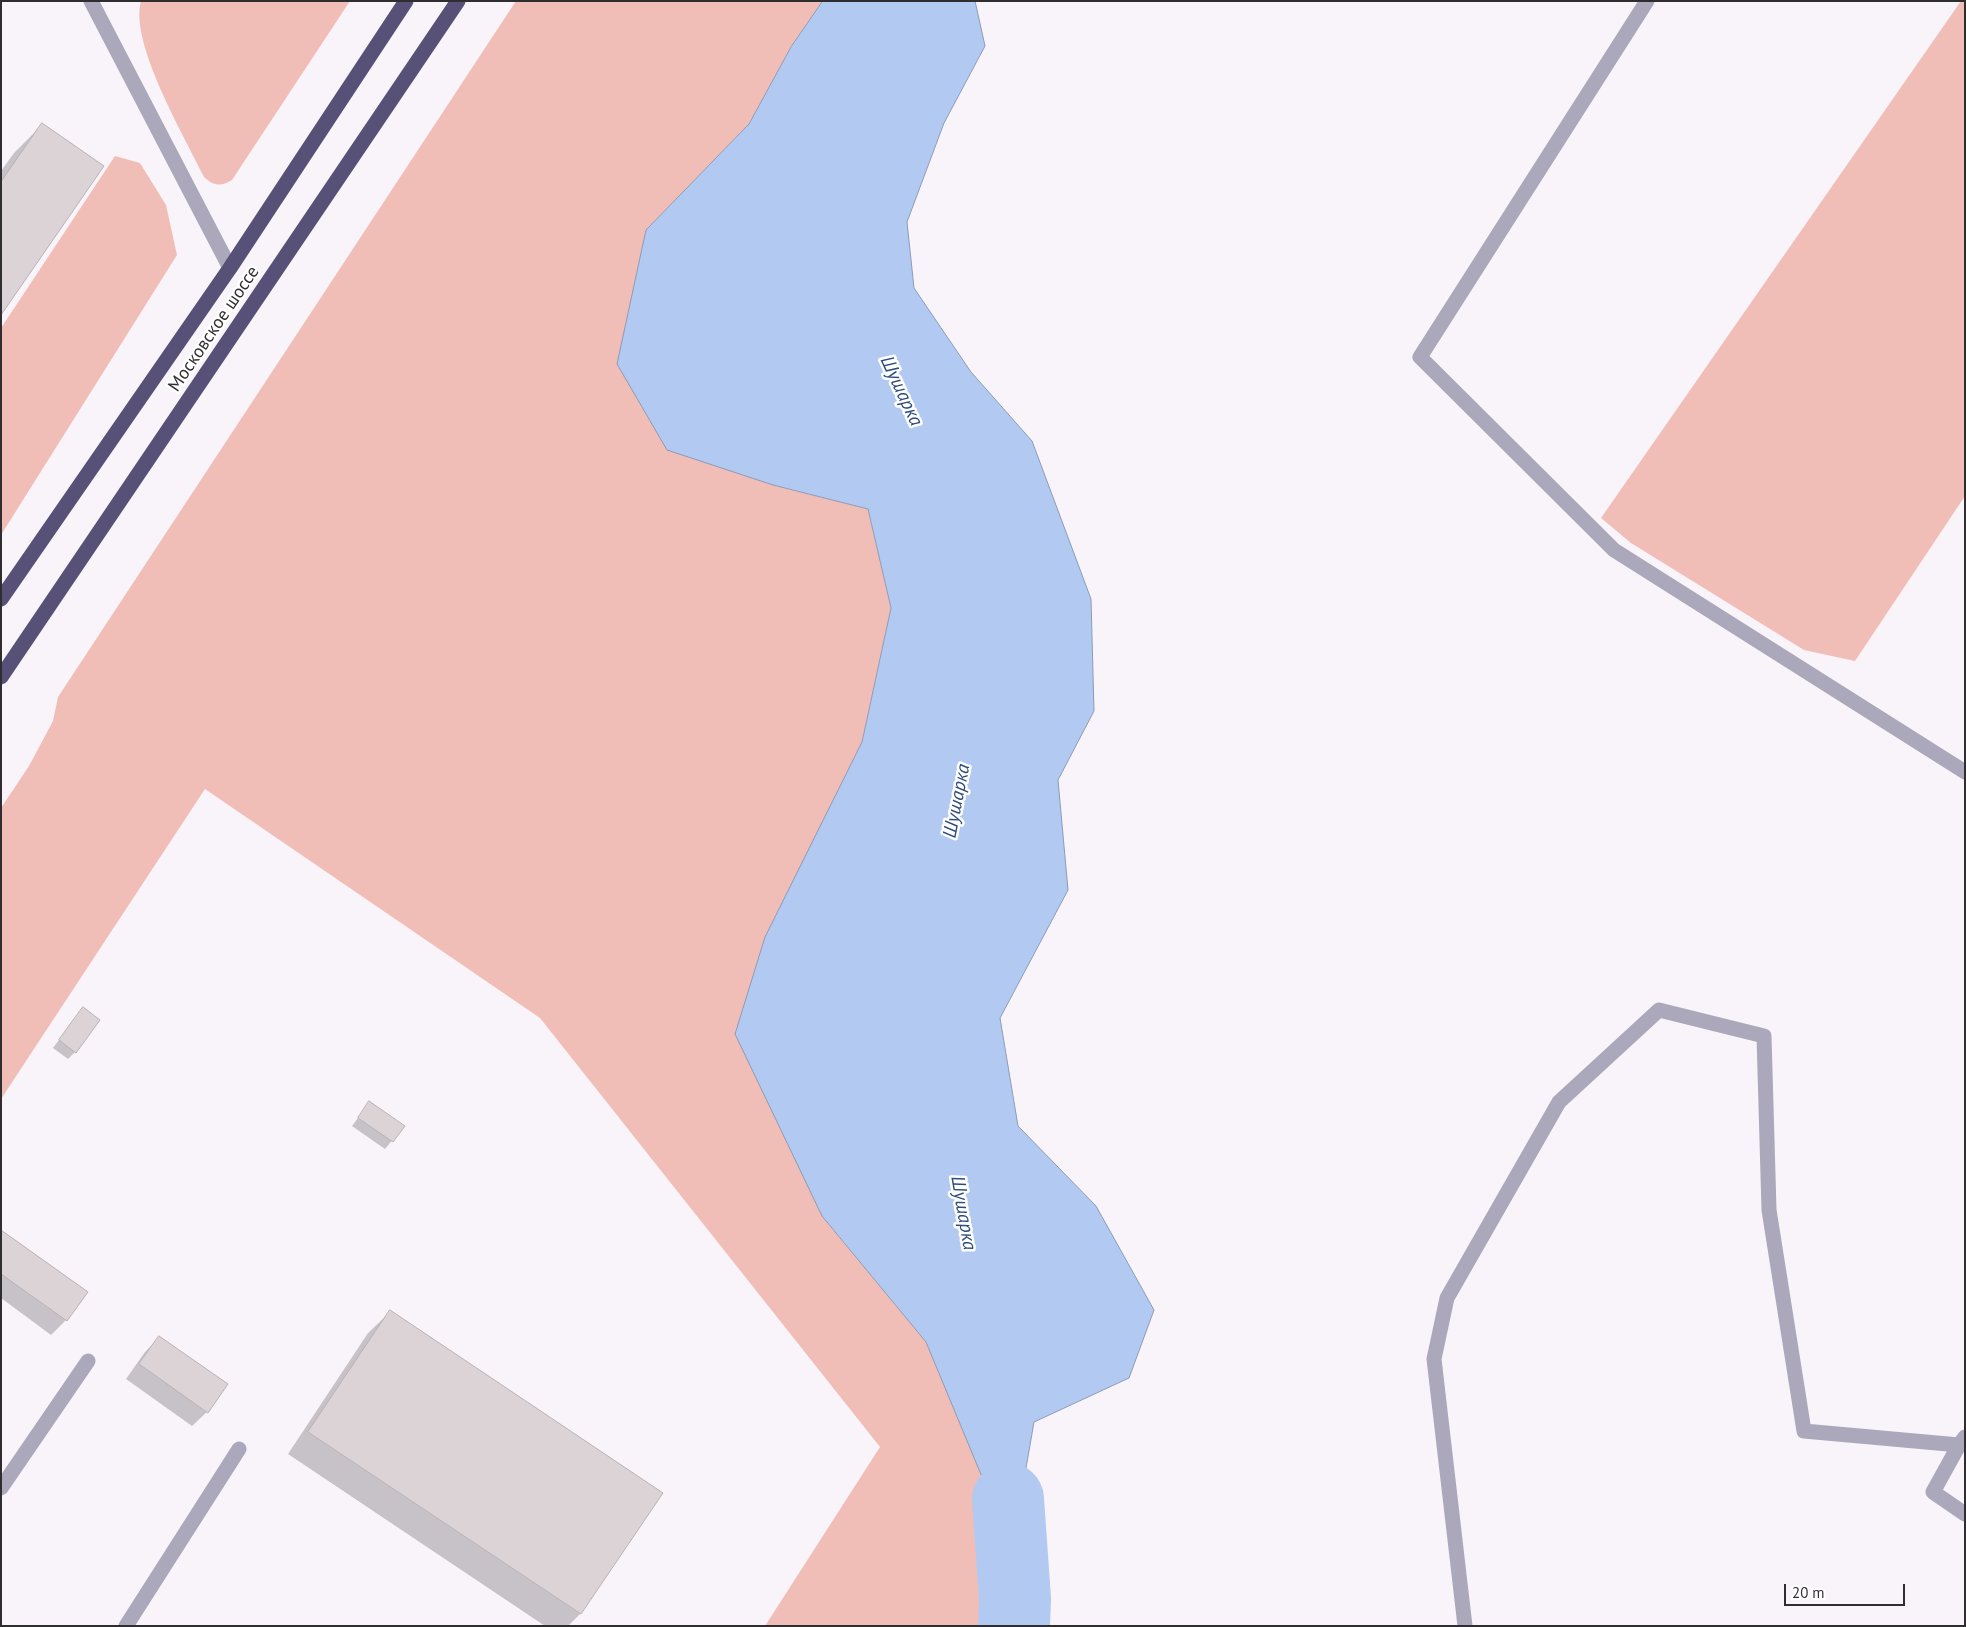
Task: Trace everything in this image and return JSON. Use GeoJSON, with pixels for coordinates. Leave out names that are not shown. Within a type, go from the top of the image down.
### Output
{"type":"FeatureCollection","features":[{"type":"Feature","properties":{"kind":"highway","name":"Московское шоссе"},"geometry":{"type":"LineString","coordinates":[[1,600],[230,268],[406,1]]}},
{"type":"Feature","properties":{"kind":"highway","name":"Московское шоссе"},"geometry":{"type":"LineString","coordinates":[[1,677],[458,1]]}},
{"type":"Feature","properties":{"kind":"lane"},"geometry":{"type":"LineString","coordinates":[[92,1],[230,268]]}},
{"type":"Feature","properties":{"kind":"lane"},"geometry":{"type":"LineString","coordinates":[[1647,1],[1420,357],[1614,550],[1965,772]]}},
{"type":"Feature","properties":{"kind":"lane"},"geometry":{"type":"LineString","coordinates":[[1465,1626],[1434,1359],[1447,1298],[1559,1102],[1659,1010],[1764,1036],[1769,1210],[1804,1431],[1962,1441],[1933,1492],[1965,1514]]}},
{"type":"Feature","properties":{"kind":"lane"},"geometry":{"type":"LineString","coordinates":[[1,1488],[88,1360]]}},
{"type":"Feature","properties":{"kind":"lane"},"geometry":{"type":"LineString","coordinates":[[126,1626],[239,1449]]}},
{"type":"Feature","properties":{"kind":"shaded area"},"geometry":{"type":"Polygon","coordinates":[[[141,1],[350,1],[232,180],[224,184],[217,184],[204,177],[161,90],[143,41],[139,19],[141,1]]]}},
{"type":"Feature","properties":{"kind":"shaded area"},"geometry":{"type":"Polygon","coordinates":[[[516,1],[823,1],[791,47],[749,124],[646,230],[773,485],[868,509],[891,608],[862,742],[821,827],[822,1216],[926,1342],[973,1451],[997,1513],[1000,1600],[995,1624],[991,1626],[765,1626],[880,1447],[540,1018],[205,789],[1,1099],[1,808],[29,766],[53,721],[58,697],[516,1]]]}},
{"type":"Feature","properties":{"kind":"shaded area"},"geometry":{"type":"Polygon","coordinates":[[[1961,1],[1965,1],[1965,496],[1855,661],[1804,650],[1631,543],[1601,518],[1961,1]]]}},
{"type":"Feature","properties":{"kind":"shaded area"},"geometry":{"type":"Polygon","coordinates":[[[115,156],[140,163],[166,205],[177,255],[1,535],[1,328],[115,156]]]}},
{"type":"Feature","properties":{"kind":"water"},"geometry":{"type":"Polygon","coordinates":[[[823,1],[975,1],[985,46],[944,123],[907,222],[914,288],[971,372],[1032,441],[1091,599],[1094,711],[1058,780],[1068,890],[1000,1018],[1018,1126],[1096,1206],[1154,1310],[1129,1378],[1034,1422],[1019,1508],[1026,1597],[1000,1600],[997,1513],[926,1342],[822,1216],[735,1034],[765,937],[862,742],[891,608],[868,509],[773,485],[667,450],[617,364],[646,230],[749,124],[791,47],[823,1]]]}},
{"type":"Feature","properties":{"kind":"building"},"geometry":{"type":"Polygon","coordinates":[[[42,123],[104,166],[1,315],[1,182],[42,123]]]}},
{"type":"Feature","properties":{"kind":"building"},"geometry":{"type":"Polygon","coordinates":[[[83,1007],[100,1020],[76,1053],[59,1040],[83,1007]]]}},
{"type":"Feature","properties":{"kind":"building"},"geometry":{"type":"Polygon","coordinates":[[[369,1101],[405,1126],[393,1142],[358,1118],[369,1101]]]}},
{"type":"Feature","properties":{"kind":"building"},"geometry":{"type":"Polygon","coordinates":[[[1,1230],[88,1292],[67,1321],[1,1274],[1,1230]]]}},
{"type":"Feature","properties":{"kind":"building"},"geometry":{"type":"Polygon","coordinates":[[[390,1310],[663,1493],[581,1614],[308,1432],[390,1310]]]}},
{"type":"Feature","properties":{"kind":"building"},"geometry":{"type":"Polygon","coordinates":[[[159,1336],[228,1384],[208,1413],[139,1364],[159,1336]]]}},
{"type":"Feature","properties":{"kind":"waterway","name":"Шушарка"},"geometry":{"type":"LineString","coordinates":[[1008,1499],[1015,1599],[1014,1626]]}}]}
